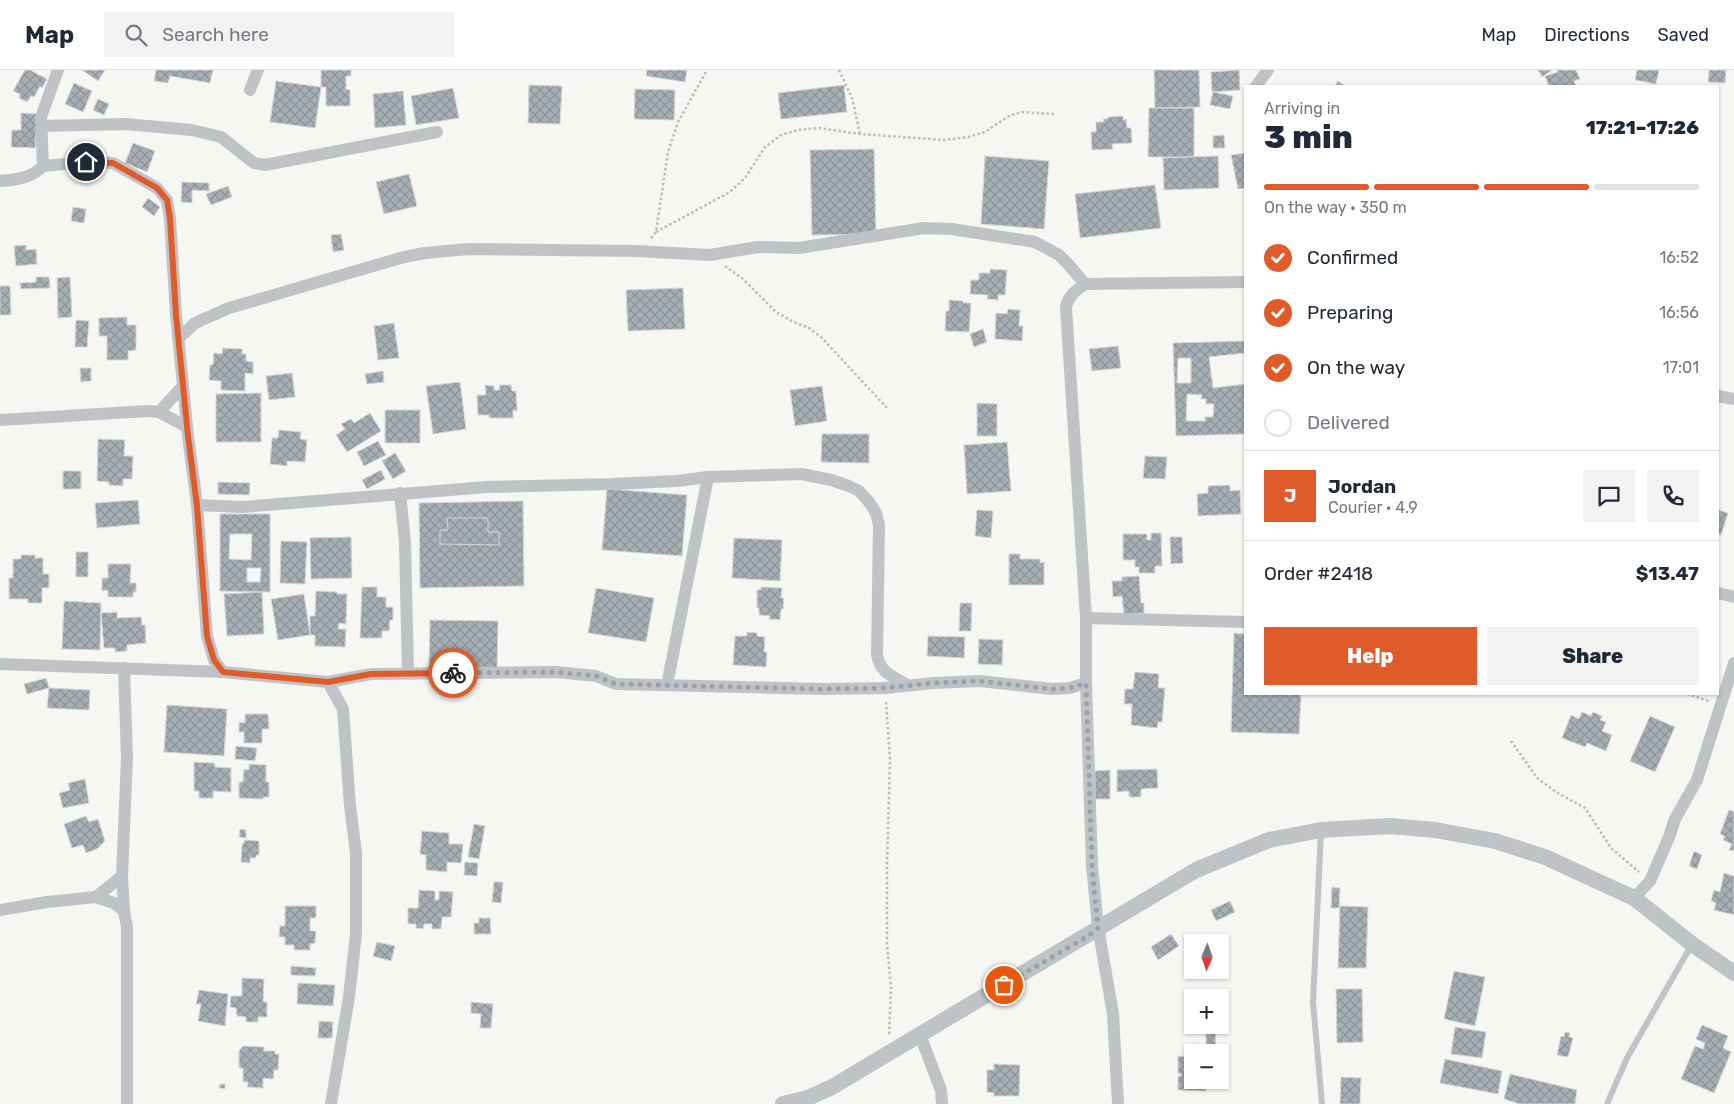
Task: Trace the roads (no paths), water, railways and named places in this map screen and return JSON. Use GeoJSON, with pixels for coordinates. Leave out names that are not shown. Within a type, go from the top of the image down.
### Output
{"type":"FeatureCollection","features":[{"type":"Feature","properties":{"kind":"street"},"geometry":{"type":"LineString","coordinates":[[43,166],[41,117],[58,70]]}},
{"type":"Feature","properties":{"kind":"street"},"geometry":{"type":"LineString","coordinates":[[250,90],[258,70]]}},
{"type":"Feature","properties":{"kind":"street"},"geometry":{"type":"LineString","coordinates":[[1257,85],[1268,70]]}},
{"type":"Feature","properties":{"kind":"street"},"geometry":{"type":"LineString","coordinates":[[41,126],[125,124],[192,130],[221,137],[254,163],[265,165],[437,132]]}},
{"type":"Feature","properties":{"kind":"street"},"geometry":{"type":"LineString","coordinates":[[0,180],[14,180],[32,174],[43,166],[86,162],[113,163],[157,188],[167,200],[170,218],[178,339],[197,506],[207,636],[214,660],[223,672]]}},
{"type":"Feature","properties":{"kind":"street"},"geometry":{"type":"LineString","coordinates":[[178,339],[195,323],[229,308],[404,257],[469,249],[710,255],[758,248],[799,248],[924,228],[952,229],[1035,242],[1059,255],[1085,284]]}},
{"type":"Feature","properties":{"kind":"street"},"geometry":{"type":"LineString","coordinates":[[1118,1104],[1113,1014],[1098,928],[1092,866],[1086,683],[1086,618],[1066,307],[1068,299],[1072,294],[1085,284],[1244,282]]}},
{"type":"Feature","properties":{"kind":"street"},"geometry":{"type":"LineString","coordinates":[[159,412],[183,386]]}},
{"type":"Feature","properties":{"kind":"street"},"geometry":{"type":"LineString","coordinates":[[1719,396],[1734,398]]}},
{"type":"Feature","properties":{"kind":"street"},"geometry":{"type":"LineString","coordinates":[[0,420],[148,411],[159,412],[187,427]]}},
{"type":"Feature","properties":{"kind":"street"},"geometry":{"type":"LineString","coordinates":[[197,506],[243,506],[488,487],[652,482],[708,477],[802,474],[831,480],[859,491],[876,513],[880,525],[878,664],[883,670],[907,685]]}},
{"type":"Feature","properties":{"kind":"street"},"geometry":{"type":"LineString","coordinates":[[667,685],[708,477]]}},
{"type":"Feature","properties":{"kind":"street"},"geometry":{"type":"LineString","coordinates":[[400,493],[405,542],[408,673]]}},
{"type":"Feature","properties":{"kind":"street"},"geometry":{"type":"LineString","coordinates":[[1719,593],[1734,597]]}},
{"type":"Feature","properties":{"kind":"street"},"geometry":{"type":"LineString","coordinates":[[1086,618],[1244,622]]}},
{"type":"Feature","properties":{"kind":"street"},"geometry":{"type":"LineString","coordinates":[[1634,898],[1650,881],[1675,819],[1697,780],[1734,663]]}},
{"type":"Feature","properties":{"kind":"street"},"geometry":{"type":"LineString","coordinates":[[0,664],[223,672],[328,682],[371,674],[556,672],[596,676],[616,684],[820,689],[885,688],[980,681],[1052,689],[1070,688],[1086,683]]}},
{"type":"Feature","properties":{"kind":"street"},"geometry":{"type":"LineString","coordinates":[[124,668],[127,758],[122,876],[127,927],[127,1104]]}},
{"type":"Feature","properties":{"kind":"street"},"geometry":{"type":"LineString","coordinates":[[328,682],[343,709],[350,806],[356,853],[356,934],[349,997],[331,1104]]}},
{"type":"Feature","properties":{"kind":"street"},"geometry":{"type":"LineString","coordinates":[[783,1104],[808,1098],[832,1087],[889,1055],[1196,870],[1269,840],[1321,830],[1390,826],[1435,830],[1495,841],[1545,857],[1634,898],[1692,944],[1734,973]]}},
{"type":"Feature","properties":{"kind":"street"},"geometry":{"type":"LineString","coordinates":[[96,897],[122,876]]}},
{"type":"Feature","properties":{"kind":"street"},"geometry":{"type":"LineString","coordinates":[[0,910],[47,902],[96,897],[114,903],[124,911]]}},
{"type":"Feature","properties":{"kind":"street"},"geometry":{"type":"LineString","coordinates":[[920,1035],[941,1090],[942,1104]]}},
{"type":"Feature","properties":{"kind":"lane"},"geometry":{"type":"LineString","coordinates":[[1321,830],[1314,1002],[1322,1104]]}},
{"type":"Feature","properties":{"kind":"lane"},"geometry":{"type":"LineString","coordinates":[[1607,1104],[1626,1058],[1692,944]]}}]}
